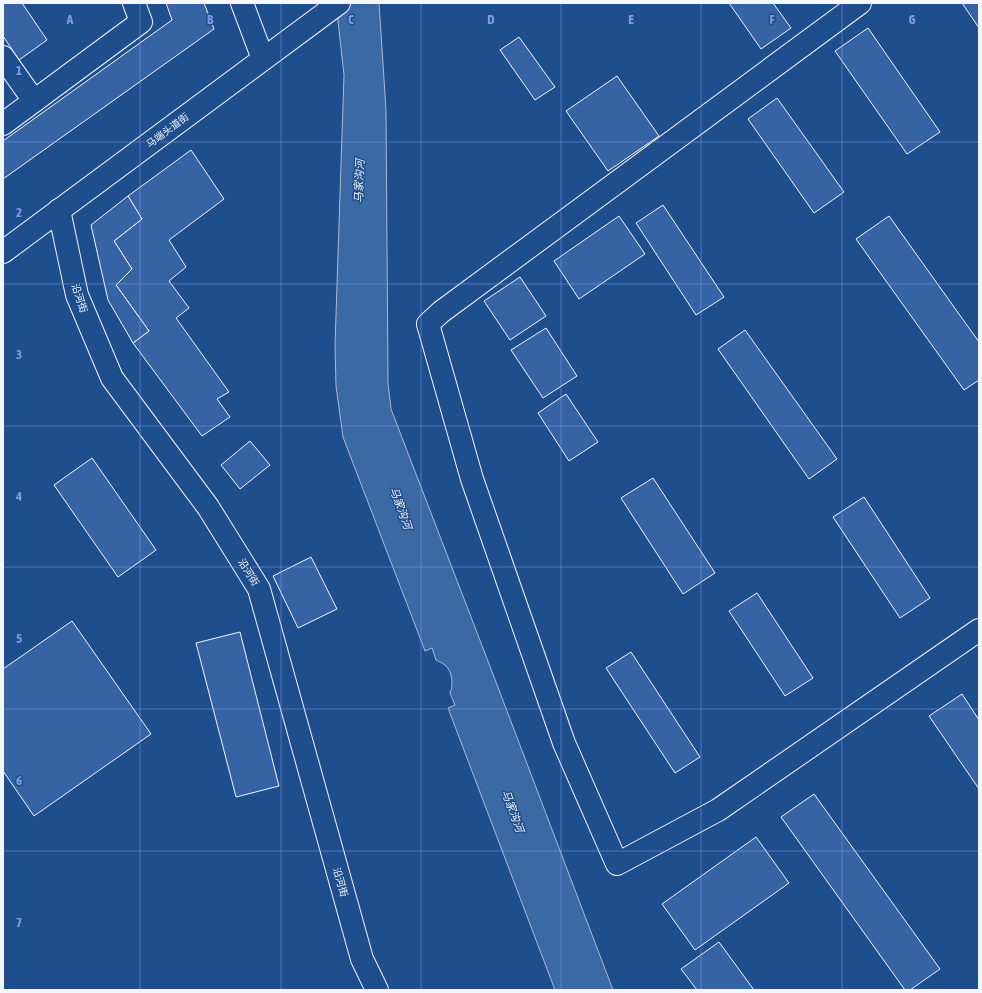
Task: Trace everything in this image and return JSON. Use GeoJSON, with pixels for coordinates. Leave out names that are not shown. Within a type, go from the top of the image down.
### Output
{"type":"FeatureCollection","features":[{"type":"Feature","properties":{"kind":"street"},"geometry":{"type":"LineString","coordinates":[[3,124],[141,22],[134,3]]}},
{"type":"Feature","properties":{"kind":"street"},"geometry":{"type":"LineString","coordinates":[[242,3],[263,59]]}},
{"type":"Feature","properties":{"kind":"street"},"geometry":{"type":"LineString","coordinates":[[860,3],[428,324],[472,479],[564,743],[617,864],[718,810],[979,630]]}},
{"type":"Feature","properties":{"kind":"street","name":"马端头道街"},"geometry":{"type":"LineString","coordinates":[[3,252],[336,6]]}},
{"type":"Feature","properties":{"kind":"street"},"geometry":{"type":"LineString","coordinates":[[3,57],[34,101]]}},
{"type":"Feature","properties":{"kind":"street","name":"沿河街"},"geometry":{"type":"LineString","coordinates":[[60,210],[77,295],[112,378],[208,507],[259,589],[362,960],[376,990]]}},
{"type":"Feature","properties":{"kind":"water","name":"马家沟河"},"geometry":{"type":"Polygon","coordinates":[[[336,3],[379,3],[386,110],[388,383],[391,409],[613,990],[555,990],[448,708],[455,705],[450,693],[452,686],[451,674],[445,665],[436,660],[432,648],[425,651],[343,437],[336,386],[335,345],[344,75],[336,3]]]}},
{"type":"Feature","properties":{"kind":"building"},"geometry":{"type":"Polygon","coordinates":[[[3,3],[22,3],[47,40],[19,60],[3,36],[3,3]]]}},
{"type":"Feature","properties":{"kind":"building"},"geometry":{"type":"Polygon","coordinates":[[[166,3],[204,3],[214,29],[3,179],[3,141],[172,20],[166,3]]]}},
{"type":"Feature","properties":{"kind":"building"},"geometry":{"type":"Polygon","coordinates":[[[729,3],[773,3],[791,28],[761,49],[729,3]]]}},
{"type":"Feature","properties":{"kind":"building"},"geometry":{"type":"Polygon","coordinates":[[[962,3],[979,3],[979,28],[962,3]]]}},
{"type":"Feature","properties":{"kind":"building"},"geometry":{"type":"Polygon","coordinates":[[[868,28],[940,132],[907,154],[835,51],[868,28]]]}},
{"type":"Feature","properties":{"kind":"building"},"geometry":{"type":"Polygon","coordinates":[[[519,37],[555,87],[535,100],[500,50],[519,37]]]}},
{"type":"Feature","properties":{"kind":"building"},"geometry":{"type":"Polygon","coordinates":[[[617,76],[659,136],[608,171],[566,111],[617,76]]]}},
{"type":"Feature","properties":{"kind":"building"},"geometry":{"type":"Polygon","coordinates":[[[777,98],[844,192],[814,213],[748,119],[777,98]]]}},
{"type":"Feature","properties":{"kind":"building"},"geometry":{"type":"Polygon","coordinates":[[[191,150],[224,199],[169,240],[186,267],[169,281],[189,308],[176,318],[229,392],[217,399],[230,417],[202,436],[133,343],[149,331],[116,285],[132,269],[114,241],[142,219],[128,196],[191,150]]]}},
{"type":"Feature","properties":{"kind":"building"},"geometry":{"type":"Polygon","coordinates":[[[128,196],[142,219],[114,241],[132,269],[116,285],[149,331],[133,343],[108,300],[91,225],[128,196]]]}},
{"type":"Feature","properties":{"kind":"building"},"geometry":{"type":"Polygon","coordinates":[[[663,205],[724,297],[696,315],[636,223],[663,205]]]}},
{"type":"Feature","properties":{"kind":"building"},"geometry":{"type":"Polygon","coordinates":[[[619,216],[645,254],[579,299],[554,261],[619,216]]]}},
{"type":"Feature","properties":{"kind":"building"},"geometry":{"type":"Polygon","coordinates":[[[889,216],[979,342],[979,380],[964,390],[856,239],[889,216]]]}},
{"type":"Feature","properties":{"kind":"building"},"geometry":{"type":"Polygon","coordinates":[[[520,277],[546,316],[510,340],[484,301],[520,277]]]}},
{"type":"Feature","properties":{"kind":"building"},"geometry":{"type":"Polygon","coordinates":[[[546,328],[577,376],[543,398],[511,350],[546,328]]]}},
{"type":"Feature","properties":{"kind":"building"},"geometry":{"type":"Polygon","coordinates":[[[745,330],[837,459],[809,479],[718,349],[745,330]]]}},
{"type":"Feature","properties":{"kind":"building"},"geometry":{"type":"Polygon","coordinates":[[[566,394],[598,442],[569,461],[538,413],[566,394]]]}},
{"type":"Feature","properties":{"kind":"building"},"geometry":{"type":"Polygon","coordinates":[[[250,441],[270,465],[240,489],[221,465],[250,441]]]}},
{"type":"Feature","properties":{"kind":"building"},"geometry":{"type":"Polygon","coordinates":[[[92,458],[156,550],[118,577],[54,485],[92,458]]]}},
{"type":"Feature","properties":{"kind":"building"},"geometry":{"type":"Polygon","coordinates":[[[653,478],[715,573],[683,594],[621,498],[653,478]]]}},
{"type":"Feature","properties":{"kind":"building"},"geometry":{"type":"Polygon","coordinates":[[[864,497],[930,598],[900,618],[833,517],[864,497]]]}},
{"type":"Feature","properties":{"kind":"building"},"geometry":{"type":"Polygon","coordinates":[[[311,557],[337,609],[298,628],[273,576],[311,557]]]}},
{"type":"Feature","properties":{"kind":"building"},"geometry":{"type":"Polygon","coordinates":[[[757,593],[813,678],[785,696],[729,611],[757,593]]]}},
{"type":"Feature","properties":{"kind":"building"},"geometry":{"type":"Polygon","coordinates":[[[72,621],[151,734],[34,816],[3,771],[3,669],[72,621]]]}},
{"type":"Feature","properties":{"kind":"building"},"geometry":{"type":"Polygon","coordinates":[[[240,632],[279,786],[236,797],[196,643],[240,632]]]}},
{"type":"Feature","properties":{"kind":"building"},"geometry":{"type":"Polygon","coordinates":[[[631,652],[700,757],[675,773],[606,668],[631,652]]]}},
{"type":"Feature","properties":{"kind":"building"},"geometry":{"type":"Polygon","coordinates":[[[962,694],[979,720],[979,789],[929,716],[962,694]]]}},
{"type":"Feature","properties":{"kind":"building"},"geometry":{"type":"Polygon","coordinates":[[[814,794],[940,969],[910,990],[905,990],[781,817],[814,794]]]}},
{"type":"Feature","properties":{"kind":"building"},"geometry":{"type":"Polygon","coordinates":[[[756,837],[789,883],[695,950],[662,904],[756,837]]]}},
{"type":"Feature","properties":{"kind":"building"},"geometry":{"type":"Polygon","coordinates":[[[719,942],[754,990],[697,990],[681,969],[719,942]]]}}]}
